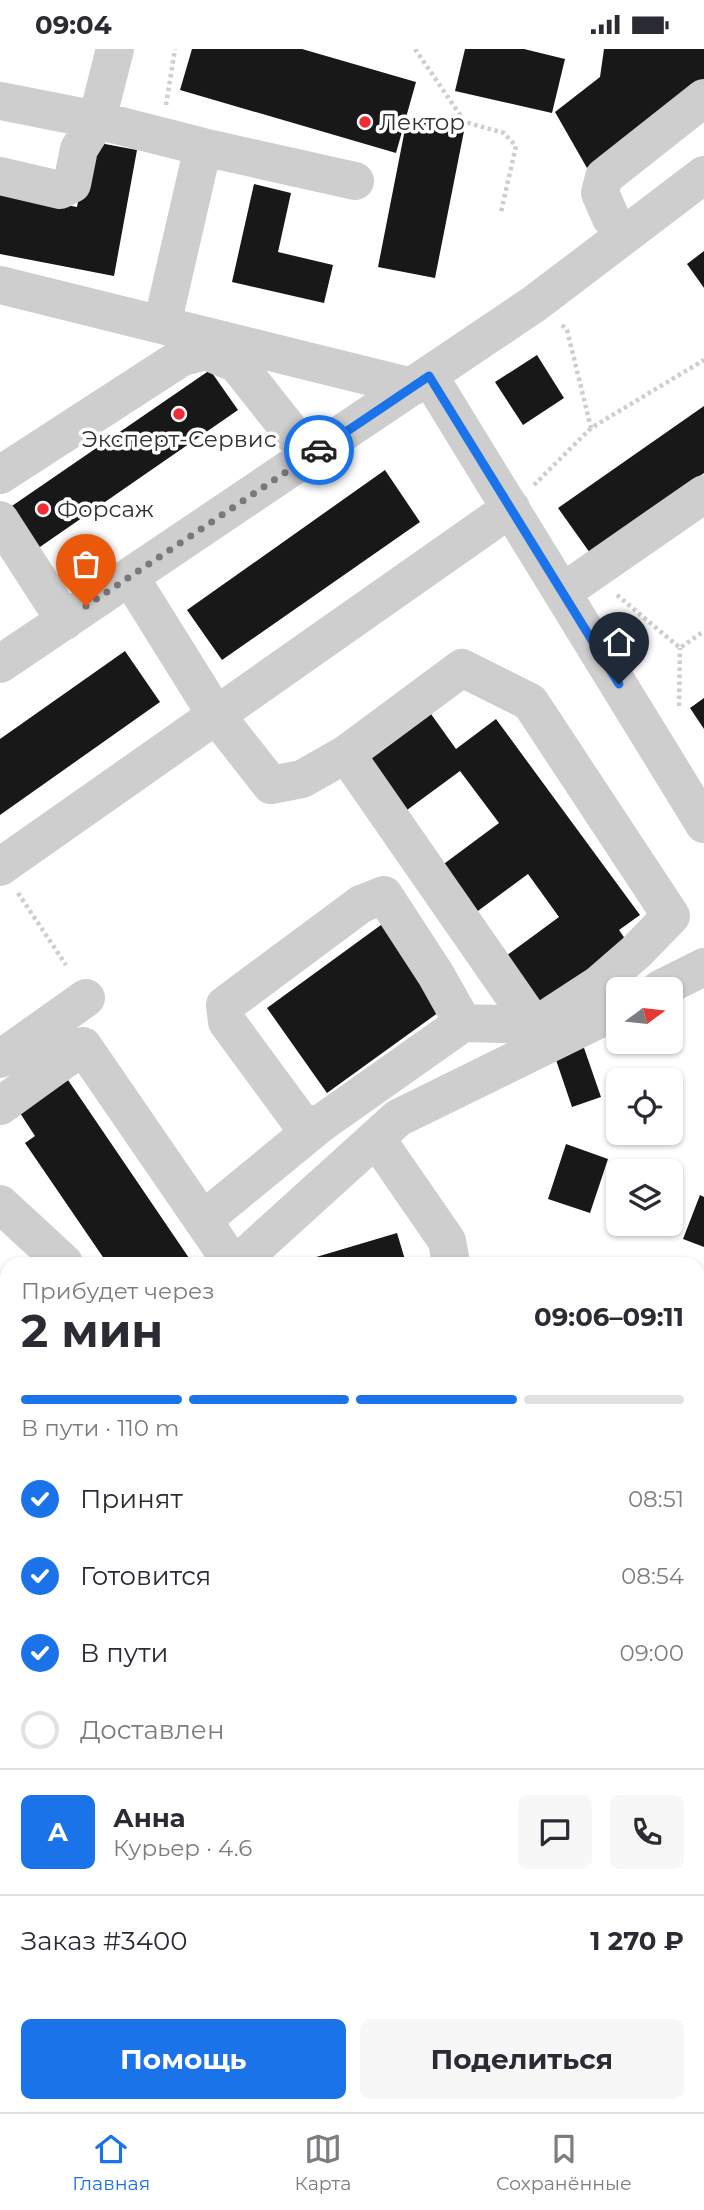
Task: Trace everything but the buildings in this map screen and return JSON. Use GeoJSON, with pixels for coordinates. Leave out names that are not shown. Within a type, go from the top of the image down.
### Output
{"type":"FeatureCollection","features":[{"type":"Feature","properties":{"kind":"street"},"geometry":{"type":"LineString","coordinates":[[0,176],[60,190],[72,184],[79,149],[97,120],[115,49]]}},
{"type":"Feature","properties":{"kind":"street"},"geometry":{"type":"LineString","coordinates":[[625,235],[611,218],[600,193],[604,177],[704,98]]}},
{"type":"Feature","properties":{"kind":"street"},"geometry":{"type":"LineString","coordinates":[[0,101],[97,120],[355,181]]}},
{"type":"Feature","properties":{"kind":"street"},"geometry":{"type":"LineString","coordinates":[[162,325],[203,147]]}},
{"type":"Feature","properties":{"kind":"street"},"geometry":{"type":"LineString","coordinates":[[0,664],[538,300],[704,175]]}},
{"type":"Feature","properties":{"kind":"street"},"geometry":{"type":"LineString","coordinates":[[0,285],[162,325],[421,381],[511,508],[577,583],[699,805]]}},
{"type":"Feature","properties":{"kind":"street"},"geometry":{"type":"LineString","coordinates":[[0,475],[182,357],[206,351],[237,364],[310,456]]}},
{"type":"Feature","properties":{"kind":"street"},"geometry":{"type":"LineString","coordinates":[[577,583],[704,494]]}},
{"type":"Feature","properties":{"kind":"street"},"geometry":{"type":"LineString","coordinates":[[0,867],[511,508]]}},
{"type":"Feature","properties":{"kind":"street"},"geometry":{"type":"LineString","coordinates":[[0,520],[65,621]]}},
{"type":"Feature","properties":{"kind":"street"},"geometry":{"type":"LineString","coordinates":[[130,577],[216,715],[271,785],[302,779],[346,754],[462,669],[530,702],[671,916],[636,952],[598,985],[534,1025],[463,1023],[320,1124],[203,1220]]}},
{"type":"Feature","properties":{"kind":"street"},"geometry":{"type":"LineString","coordinates":[[346,754],[534,1025]]}},
{"type":"Feature","properties":{"kind":"street"},"geometry":{"type":"LineString","coordinates":[[320,1124],[302,1124],[226,1022],[225,1005],[361,904],[384,895],[436,975],[463,1023]]}},
{"type":"Feature","properties":{"kind":"street"},"geometry":{"type":"LineString","coordinates":[[683,978],[704,967]]}},
{"type":"Feature","properties":{"kind":"street"},"geometry":{"type":"LineString","coordinates":[[0,1059],[86,998]]}},
{"type":"Feature","properties":{"kind":"street"},"geometry":{"type":"LineString","coordinates":[[245,1257],[398,1118],[606,1016]]}},
{"type":"Feature","properties":{"kind":"street"},"geometry":{"type":"LineString","coordinates":[[0,1106],[83,1045],[229,1257]]}},
{"type":"Feature","properties":{"kind":"street"},"geometry":{"type":"LineString","coordinates":[[376,1137],[447,1241],[450,1257]]}},
{"type":"Feature","properties":{"kind":"street"},"geometry":{"type":"LineString","coordinates":[[0,1204],[57,1257]]}},
{"type":"Feature","properties":{"kind":"path"},"geometry":{"type":"LineString","coordinates":[[165,137],[166,100],[175,49]]}},
{"type":"Feature","properties":{"kind":"path"},"geometry":{"type":"LineString","coordinates":[[415,49],[465,123],[504,133],[516,146],[501,212]]}},
{"type":"Feature","properties":{"kind":"path"},"geometry":{"type":"LineString","coordinates":[[538,300],[567,330],[591,428]]}},
{"type":"Feature","properties":{"kind":"path"},"geometry":{"type":"LineString","coordinates":[[511,508],[591,428],[704,360]]}},
{"type":"Feature","properties":{"kind":"path"},"geometry":{"type":"LineString","coordinates":[[577,583],[680,647]]}},
{"type":"Feature","properties":{"kind":"path"},"geometry":{"type":"LineString","coordinates":[[680,647],[704,631]]}},
{"type":"Feature","properties":{"kind":"path"},"geometry":{"type":"LineString","coordinates":[[679,706],[680,647]]}},
{"type":"Feature","properties":{"kind":"path"},"geometry":{"type":"LineString","coordinates":[[36,919],[66,965]]}},
{"type":"Feature","properties":{"kind":"way so far"},"geometry":{"type":"LineString","coordinates":[[86,606],[319,450]]}},
{"type":"Feature","properties":{"kind":"place","name":"Лектор"},"geometry":{"type":"Point","coordinates":[365,122]}},
{"type":"Feature","properties":{"kind":"place","name":"Эксперт-Сервис"},"geometry":{"type":"Point","coordinates":[179,414]}},
{"type":"Feature","properties":{"kind":"place","name":"Форсаж"},"geometry":{"type":"Point","coordinates":[43,509]}},
{"type":"Feature","properties":{"kind":"route"},"geometry":{"type":"LineString","coordinates":[[319,450],[429,376],[619,684]]}}]}
